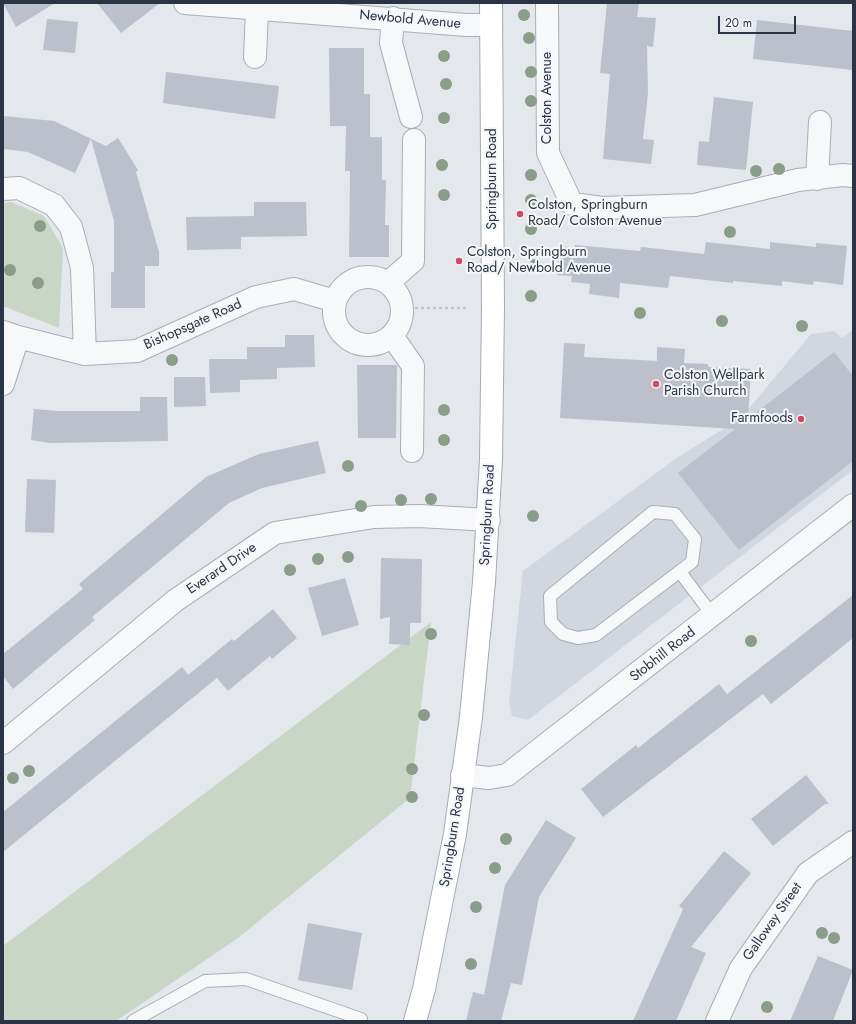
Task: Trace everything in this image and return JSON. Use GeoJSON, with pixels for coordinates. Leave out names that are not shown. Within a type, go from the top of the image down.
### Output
{"type":"FeatureCollection","features":[{"type":"Feature","properties":{"kind":"main road","name":"Springburn Road"},"geometry":{"type":"LineString","coordinates":[[415,1021],[424,989],[446,881],[462,775],[478,655],[489,520],[493,308],[491,3]]}},
{"type":"Feature","properties":{"kind":"street","name":"Colston Avenue"},"geometry":{"type":"LineString","coordinates":[[547,3],[548,153],[572,204],[603,208],[695,205],[798,180],[853,176]]}},
{"type":"Feature","properties":{"kind":"street","name":"Newbold Avenue"},"geometry":{"type":"LineString","coordinates":[[185,4],[393,18],[466,25],[491,25]]}},
{"type":"Feature","properties":{"kind":"street"},"geometry":{"type":"LineString","coordinates":[[255,57],[257,10]]}},
{"type":"Feature","properties":{"kind":"street"},"geometry":{"type":"LineString","coordinates":[[393,18],[391,43],[411,117]]}},
{"type":"Feature","properties":{"kind":"street"},"geometry":{"type":"LineString","coordinates":[[817,178],[820,122]]}},
{"type":"Feature","properties":{"kind":"street"},"geometry":{"type":"LineString","coordinates":[[388,282],[413,262],[414,140]]}},
{"type":"Feature","properties":{"kind":"street"},"geometry":{"type":"LineString","coordinates":[[3,189],[19,188],[54,205],[71,227],[82,268],[85,354]]}},
{"type":"Feature","properties":{"kind":"street"},"geometry":{"type":"LineString","coordinates":[[360,277],[378,277],[388,282],[400,296],[403,308],[402,319],[392,336],[382,344],[370,345],[357,343],[346,337],[338,328],[334,317],[335,301],[340,291],[348,282],[360,277]]}},
{"type":"Feature","properties":{"kind":"street","name":"Bishopsgate Road"},"geometry":{"type":"LineString","coordinates":[[10,335],[85,354],[137,350],[256,297],[294,289],[335,301]]}},
{"type":"Feature","properties":{"kind":"street"},"geometry":{"type":"LineString","coordinates":[[3,384],[10,335]]}},
{"type":"Feature","properties":{"kind":"street"},"geometry":{"type":"LineString","coordinates":[[392,336],[413,366],[412,451]]}},
{"type":"Feature","properties":{"kind":"street","name":"Stobhill Road"},"geometry":{"type":"LineString","coordinates":[[462,775],[489,778],[507,775],[713,616],[853,505]]}},
{"type":"Feature","properties":{"kind":"street","name":"Everard Drive"},"geometry":{"type":"LineString","coordinates":[[3,744],[176,600],[275,532],[382,516],[419,516],[489,520]]}},
{"type":"Feature","properties":{"kind":"street","name":"Galloway Street"},"geometry":{"type":"LineString","coordinates":[[716,1021],[741,968],[808,874],[853,842]]}},
{"type":"Feature","properties":{"kind":"lane"},"geometry":{"type":"LineString","coordinates":[[653,512],[675,514],[695,540],[692,562],[680,572],[596,636],[578,638],[563,634],[551,622],[550,596],[653,512]]}},
{"type":"Feature","properties":{"kind":"lane"},"geometry":{"type":"LineString","coordinates":[[680,572],[713,616]]}},
{"type":"Feature","properties":{"kind":"lane"},"geometry":{"type":"LineString","coordinates":[[134,1021],[204,981],[246,979],[364,1020]]}},
{"type":"Feature","properties":{"kind":"path"},"geometry":{"type":"LineString","coordinates":[[403,308],[493,308]]}},
{"type":"Feature","properties":{"kind":"shaded area"},"geometry":{"type":"Polygon","coordinates":[[[853,330],[853,470],[528,720],[512,716],[509,702],[523,571],[678,457],[741,418],[811,334],[834,331],[842,338],[853,330]]]}},
{"type":"Feature","properties":{"kind":"green space"},"geometry":{"type":"Polygon","coordinates":[[[11,202],[44,216],[63,248],[59,328],[3,306],[3,203],[11,202]]]}},
{"type":"Feature","properties":{"kind":"green space"},"geometry":{"type":"Polygon","coordinates":[[[431,622],[410,798],[238,938],[116,1021],[3,1021],[3,946],[431,622]]]}},
{"type":"Feature","properties":{"kind":"building"},"geometry":{"type":"Polygon","coordinates":[[[3,3],[55,3],[16,27],[3,3]]]}},
{"type":"Feature","properties":{"kind":"building"},"geometry":{"type":"Polygon","coordinates":[[[97,3],[160,3],[121,33],[97,3]]]}},
{"type":"Feature","properties":{"kind":"building"},"geometry":{"type":"Polygon","coordinates":[[[607,3],[639,3],[637,17],[656,18],[653,47],[647,46],[648,93],[643,139],[654,140],[651,164],[603,159],[610,74],[600,73],[607,3]]]}},
{"type":"Feature","properties":{"kind":"building"},"geometry":{"type":"Polygon","coordinates":[[[47,19],[78,22],[75,53],[43,50],[47,19]]]}},
{"type":"Feature","properties":{"kind":"building"},"geometry":{"type":"Polygon","coordinates":[[[757,20],[853,31],[853,70],[753,59],[757,20]]]}},
{"type":"Feature","properties":{"kind":"building"},"geometry":{"type":"Polygon","coordinates":[[[329,48],[364,48],[364,94],[370,94],[370,137],[382,137],[382,180],[386,180],[385,225],[389,225],[389,257],[349,257],[350,171],[345,171],[346,126],[330,126],[329,48]]]}},
{"type":"Feature","properties":{"kind":"building"},"geometry":{"type":"Polygon","coordinates":[[[166,72],[279,86],[275,119],[163,103],[166,72]]]}},
{"type":"Feature","properties":{"kind":"building"},"geometry":{"type":"Polygon","coordinates":[[[714,97],[753,102],[746,170],[697,165],[699,141],[709,142],[714,97]]]}},
{"type":"Feature","properties":{"kind":"building"},"geometry":{"type":"Polygon","coordinates":[[[3,116],[54,121],[106,146],[118,138],[138,170],[136,172],[159,252],[159,266],[145,266],[145,308],[111,308],[111,272],[114,272],[114,221],[91,139],[75,173],[28,152],[3,149],[3,116]]]}},
{"type":"Feature","properties":{"kind":"building"},"geometry":{"type":"Polygon","coordinates":[[[254,202],[306,202],[307,236],[241,237],[241,249],[187,250],[186,217],[254,216],[254,202]]]}},
{"type":"Feature","properties":{"kind":"building"},"geometry":{"type":"Polygon","coordinates":[[[706,242],[770,249],[770,242],[816,247],[816,243],[847,246],[843,285],[814,281],[813,285],[782,281],[782,286],[733,281],[733,283],[670,276],[668,288],[620,283],[619,298],[589,294],[590,284],[571,282],[572,276],[557,275],[560,246],[575,248],[575,245],[640,251],[641,247],[704,254],[706,242]]]}},
{"type":"Feature","properties":{"kind":"building"},"geometry":{"type":"Polygon","coordinates":[[[285,335],[314,335],[315,367],[277,368],[277,379],[240,380],[240,392],[210,393],[209,359],[247,359],[247,347],[285,347],[285,335]]]}},
{"type":"Feature","properties":{"kind":"building"},"geometry":{"type":"Polygon","coordinates":[[[564,343],[585,344],[584,357],[657,361],[657,347],[685,349],[684,363],[708,364],[708,367],[751,369],[748,419],[834,352],[853,376],[853,461],[739,550],[678,473],[735,429],[560,418],[564,343]]]}},
{"type":"Feature","properties":{"kind":"building"},"geometry":{"type":"Polygon","coordinates":[[[357,365],[397,365],[396,438],[358,438],[357,365]]]}},
{"type":"Feature","properties":{"kind":"building"},"geometry":{"type":"Polygon","coordinates":[[[174,377],[205,377],[206,406],[174,407],[174,377]]]}},
{"type":"Feature","properties":{"kind":"building"},"geometry":{"type":"Polygon","coordinates":[[[140,397],[167,397],[168,441],[50,443],[31,440],[34,409],[59,411],[140,411],[140,397]]]}},
{"type":"Feature","properties":{"kind":"building"},"geometry":{"type":"Polygon","coordinates":[[[318,441],[326,473],[262,488],[229,503],[92,617],[95,620],[13,689],[3,676],[3,654],[83,589],[79,584],[206,477],[259,454],[318,441]]]}},
{"type":"Feature","properties":{"kind":"building"},"geometry":{"type":"Polygon","coordinates":[[[27,479],[56,480],[54,533],[25,532],[27,479]]]}},
{"type":"Feature","properties":{"kind":"building"},"geometry":{"type":"Polygon","coordinates":[[[381,558],[422,559],[421,623],[410,623],[410,645],[389,644],[390,617],[380,619],[381,558]]]}},
{"type":"Feature","properties":{"kind":"building"},"geometry":{"type":"Polygon","coordinates":[[[345,578],[359,625],[322,636],[308,588],[345,578]]]}},
{"type":"Feature","properties":{"kind":"building"},"geometry":{"type":"Polygon","coordinates":[[[853,595],[853,638],[771,704],[763,694],[603,817],[581,789],[636,745],[638,748],[719,684],[727,694],[853,595]]]}},
{"type":"Feature","properties":{"kind":"building"},"geometry":{"type":"Polygon","coordinates":[[[273,609],[297,638],[272,659],[270,656],[228,691],[217,678],[3,852],[3,812],[182,667],[188,675],[232,639],[234,641],[273,609]]]}},
{"type":"Feature","properties":{"kind":"building"},"geometry":{"type":"Polygon","coordinates":[[[806,775],[829,804],[825,804],[773,846],[751,819],[806,775]]]}},
{"type":"Feature","properties":{"kind":"building"},"geometry":{"type":"Polygon","coordinates":[[[546,820],[576,838],[539,897],[522,985],[511,983],[501,1021],[466,1021],[473,992],[484,995],[505,885],[546,820]]]}},
{"type":"Feature","properties":{"kind":"building"},"geometry":{"type":"Polygon","coordinates":[[[724,851],[751,873],[691,947],[706,953],[676,1021],[633,1021],[683,909],[679,906],[724,851]]]}},
{"type":"Feature","properties":{"kind":"building"},"geometry":{"type":"Polygon","coordinates":[[[308,923],[362,933],[352,990],[298,980],[308,923]]]}},
{"type":"Feature","properties":{"kind":"building"},"geometry":{"type":"Polygon","coordinates":[[[818,956],[853,970],[833,1021],[790,1021],[818,956]]]}},
{"type":"Feature","properties":{"kind":"place","name":"Colston, Springburn Road/ Colston Avenue"},"geometry":{"type":"Point","coordinates":[520,214]}},
{"type":"Feature","properties":{"kind":"place","name":"Colston, Springburn Road/ Newbold Avenue"},"geometry":{"type":"Point","coordinates":[459,261]}},
{"type":"Feature","properties":{"kind":"place","name":"Colston Wellpark Parish Church"},"geometry":{"type":"Point","coordinates":[656,384]}},
{"type":"Feature","properties":{"kind":"place","name":"Farmfoods"},"geometry":{"type":"Point","coordinates":[801,419]}}]}
